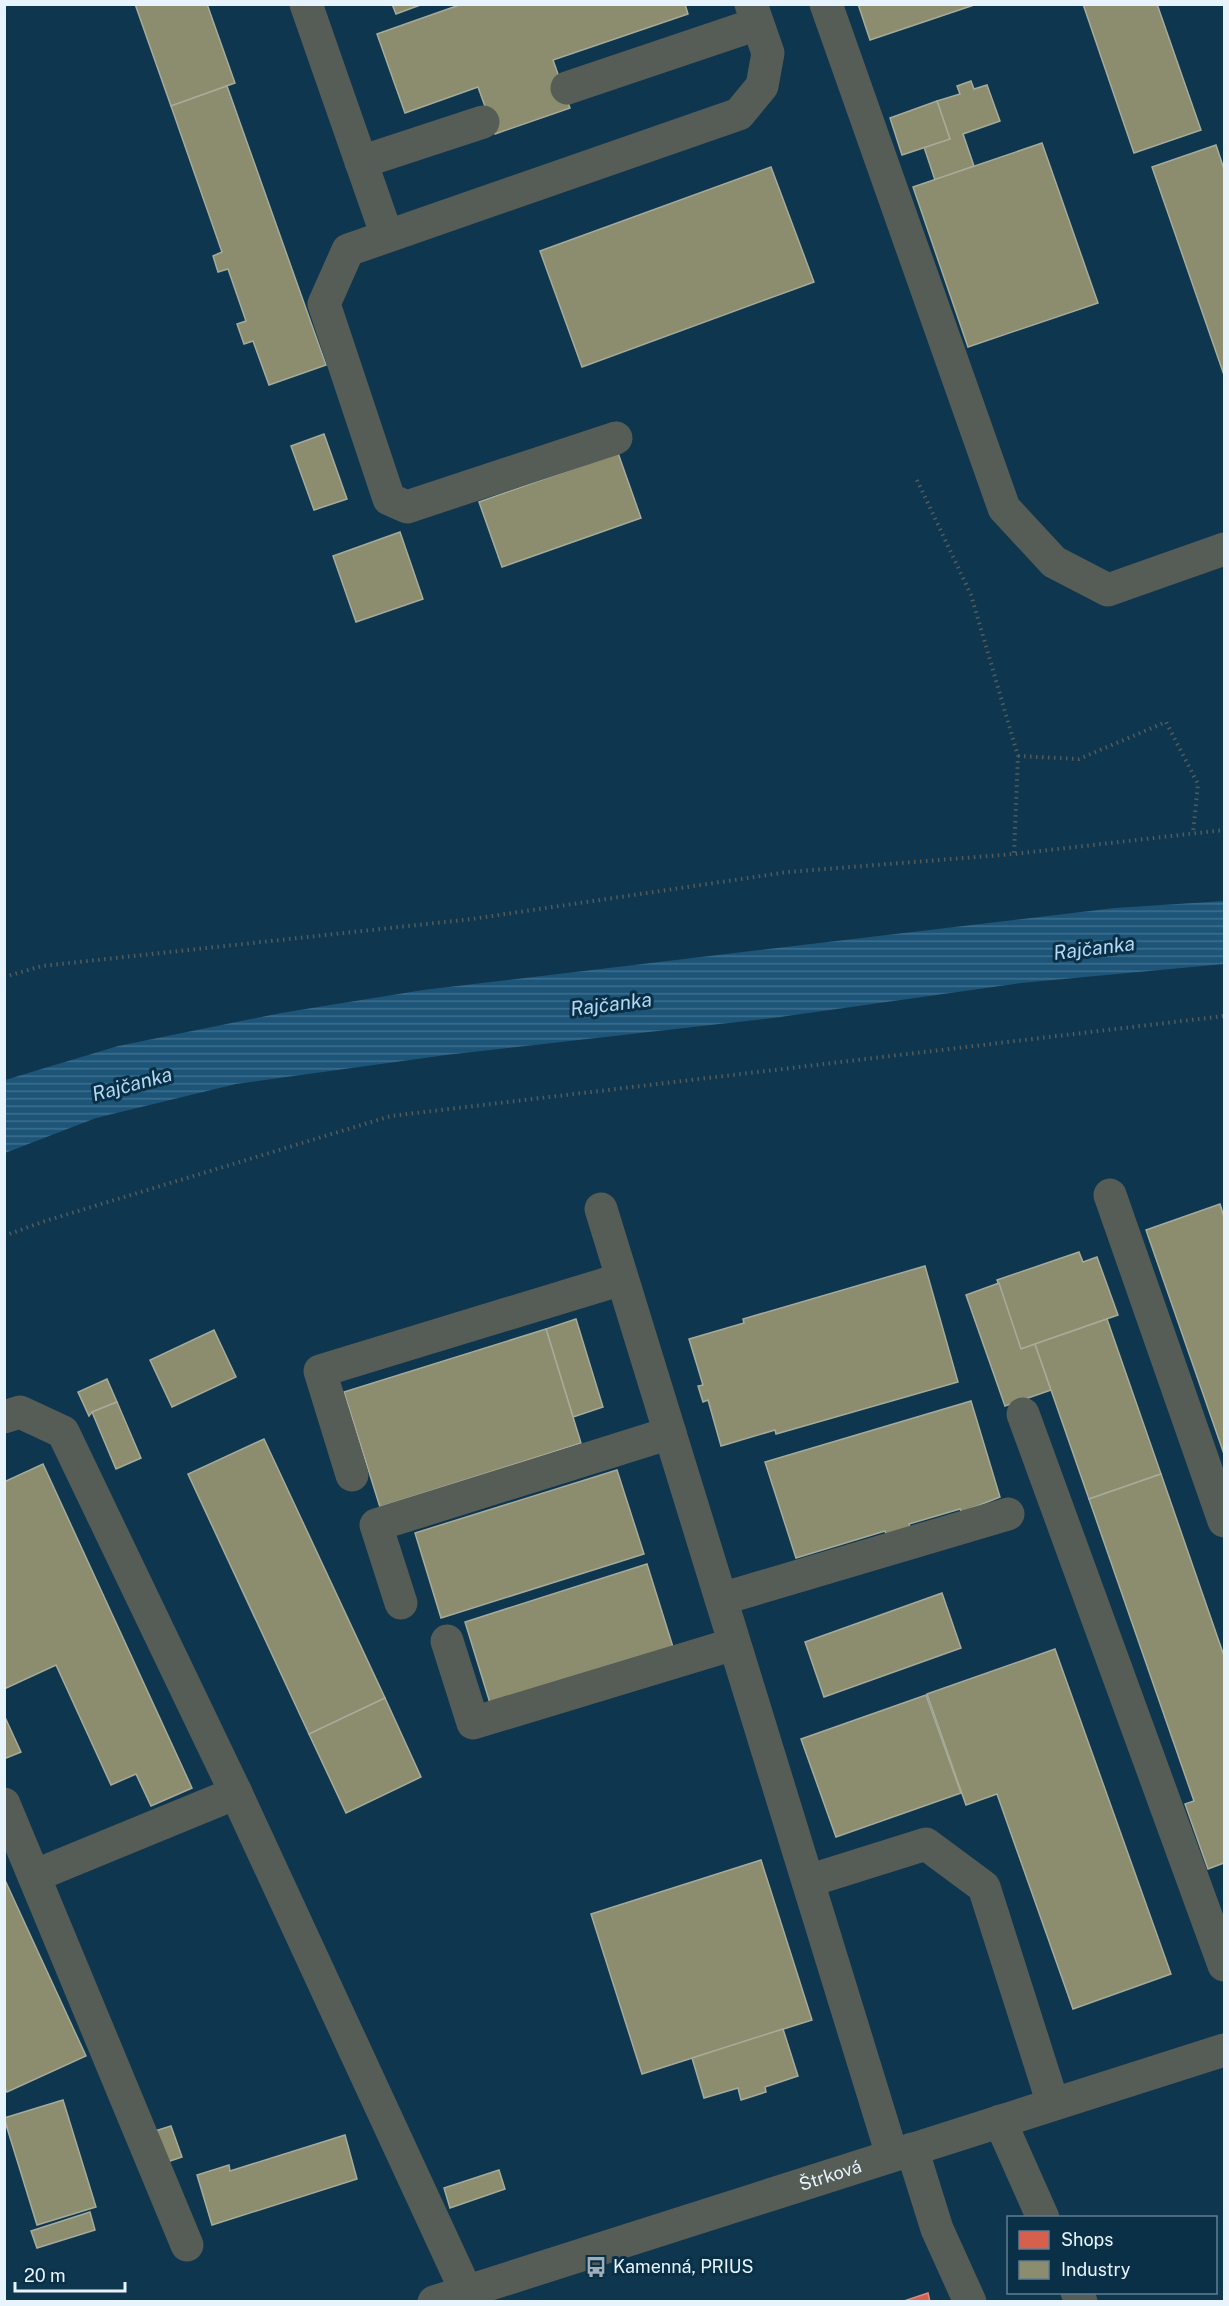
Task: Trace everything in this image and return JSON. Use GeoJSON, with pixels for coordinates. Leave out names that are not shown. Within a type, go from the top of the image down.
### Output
{"type":"FeatureCollection","features":[{"type":"Feature","properties":{"kind":"street"},"geometry":{"type":"LineString","coordinates":[[306,4],[387,236]]}},
{"type":"Feature","properties":{"kind":"street"},"geometry":{"type":"LineString","coordinates":[[826,4],[1004,508],[1054,562],[1108,590],[1224,549]]}},
{"type":"Feature","properties":{"kind":"street"},"geometry":{"type":"LineString","coordinates":[[567,88],[754,14],[768,53],[762,86],[740,114],[348,250],[324,304],[389,499],[407,507],[616,438]]}},
{"type":"Feature","properties":{"kind":"street"},"geometry":{"type":"LineString","coordinates":[[361,162],[483,122]]}},
{"type":"Feature","properties":{"kind":"street"},"geometry":{"type":"LineString","coordinates":[[1110,1195],[1224,1521]]}},
{"type":"Feature","properties":{"kind":"street"},"geometry":{"type":"LineString","coordinates":[[601,1209],[808,1881],[902,2152],[970,2301]]}},
{"type":"Feature","properties":{"kind":"street"},"geometry":{"type":"LineString","coordinates":[[352,1475],[320,1371],[622,1279]]}},
{"type":"Feature","properties":{"kind":"street"},"geometry":{"type":"LineString","coordinates":[[4,1417],[20,1412],[63,1432],[236,1793],[466,2291]]}},
{"type":"Feature","properties":{"kind":"street"},"geometry":{"type":"LineString","coordinates":[[1023,1414],[1224,1965]]}},
{"type":"Feature","properties":{"kind":"street"},"geometry":{"type":"LineString","coordinates":[[401,1603],[376,1525],[670,1433]]}},
{"type":"Feature","properties":{"kind":"street"},"geometry":{"type":"LineString","coordinates":[[721,1599],[1008,1514]]}},
{"type":"Feature","properties":{"kind":"street"},"geometry":{"type":"LineString","coordinates":[[447,1641],[473,1723],[734,1644]]}},
{"type":"Feature","properties":{"kind":"street"},"geometry":{"type":"LineString","coordinates":[[34,1876],[236,1793]]}},
{"type":"Feature","properties":{"kind":"street"},"geometry":{"type":"LineString","coordinates":[[4,1804],[188,2245]]}},
{"type":"Feature","properties":{"kind":"street"},"geometry":{"type":"LineString","coordinates":[[808,1881],[926,1844],[984,1887],[1053,2104]]}},
{"type":"Feature","properties":{"kind":"street","name":"Štrková"},"geometry":{"type":"LineString","coordinates":[[434,2301],[1224,2050]]}},
{"type":"Feature","properties":{"kind":"street"},"geometry":{"type":"LineString","coordinates":[[1000,2121],[1043,2216]]}},
{"type":"Feature","properties":{"kind":"path"},"geometry":{"type":"LineString","coordinates":[[917,480],[971,595],[1018,756],[1014,854]]}},
{"type":"Feature","properties":{"kind":"path"},"geometry":{"type":"LineString","coordinates":[[1018,756],[1079,759],[1166,722],[1198,784],[1193,833]]}},
{"type":"Feature","properties":{"kind":"path"},"geometry":{"type":"LineString","coordinates":[[4,977],[42,966],[472,919],[788,872],[1014,854],[1224,830]]}},
{"type":"Feature","properties":{"kind":"path"},"geometry":{"type":"LineString","coordinates":[[4,1236],[42,1222],[391,1116],[1224,1016]]}},
{"type":"Feature","properties":{"kind":"shaded area"},"geometry":{"type":"Polygon","coordinates":[[[5,5],[1224,5],[1224,2301],[5,2302],[5,5]]]}},
{"type":"Feature","properties":{"kind":"water","name":"Rajčanka"},"geometry":{"type":"Polygon","coordinates":[[[1224,901],[1224,964],[1021,983],[773,1018],[446,1055],[236,1084],[96,1118],[5,1153],[5,1080],[118,1046],[281,1013],[423,990],[1115,908],[1224,901]]]}},
{"type":"Feature","properties":{"kind":"building: Shops"},"geometry":{"type":"Polygon","coordinates":[[[928,2293],[930,2302],[901,2302],[928,2293]]]}},
{"type":"Feature","properties":{"kind":"building: Industry"},"geometry":{"type":"Polygon","coordinates":[[[135,4],[207,4],[235,83],[171,106],[135,4]]]}},
{"type":"Feature","properties":{"kind":"building: Industry"},"geometry":{"type":"Polygon","coordinates":[[[392,4],[423,4],[396,14],[392,4]]]}},
{"type":"Feature","properties":{"kind":"building: Industry"},"geometry":{"type":"Polygon","coordinates":[[[462,4],[685,4],[688,14],[553,60],[570,108],[495,134],[478,87],[405,113],[377,34],[462,4]]]}},
{"type":"Feature","properties":{"kind":"building: Industry"},"geometry":{"type":"Polygon","coordinates":[[[858,4],[977,4],[870,40],[858,4]]]}},
{"type":"Feature","properties":{"kind":"building: Industry"},"geometry":{"type":"Polygon","coordinates":[[[1083,4],[1157,4],[1201,130],[1134,153],[1083,4]]]}},
{"type":"Feature","properties":{"kind":"building: Industry"},"geometry":{"type":"Polygon","coordinates":[[[971,81],[974,89],[987,85],[1000,121],[963,134],[974,166],[935,180],[924,147],[950,139],[937,101],[960,94],[957,86],[971,81]]]}},
{"type":"Feature","properties":{"kind":"building: Industry"},"geometry":{"type":"Polygon","coordinates":[[[227,86],[326,365],[269,385],[253,341],[244,344],[237,324],[246,321],[228,269],[218,272],[213,256],[222,252],[171,106],[227,86]]]}},
{"type":"Feature","properties":{"kind":"building: Industry"},"geometry":{"type":"Polygon","coordinates":[[[937,101],[950,139],[902,155],[890,118],[937,101]]]}},
{"type":"Feature","properties":{"kind":"building: Industry"},"geometry":{"type":"Polygon","coordinates":[[[1042,143],[1098,303],[968,347],[913,187],[1042,143]]]}},
{"type":"Feature","properties":{"kind":"building: Industry"},"geometry":{"type":"Polygon","coordinates":[[[1216,145],[1224,169],[1224,375],[1152,167],[1216,145]]]}},
{"type":"Feature","properties":{"kind":"building: Industry"},"geometry":{"type":"Polygon","coordinates":[[[771,167],[814,282],[582,367],[540,251],[771,167]]]}},
{"type":"Feature","properties":{"kind":"building: Industry"},"geometry":{"type":"Polygon","coordinates":[[[324,434],[347,499],[314,510],[291,446],[324,434]]]}},
{"type":"Feature","properties":{"kind":"building: Industry"},"geometry":{"type":"Polygon","coordinates":[[[618,453],[641,518],[502,567],[479,502],[618,453]]]}},
{"type":"Feature","properties":{"kind":"building: Industry"},"geometry":{"type":"Polygon","coordinates":[[[400,532],[423,599],[356,622],[333,556],[400,532]]]}},
{"type":"Feature","properties":{"kind":"building: Industry"},"geometry":{"type":"Polygon","coordinates":[[[1220,1204],[1224,1217],[1224,1454],[1146,1230],[1220,1204]]]}},
{"type":"Feature","properties":{"kind":"building: Industry"},"geometry":{"type":"Polygon","coordinates":[[[1079,1252],[1083,1262],[1097,1257],[1118,1315],[1021,1349],[997,1280],[1079,1252]]]}},
{"type":"Feature","properties":{"kind":"building: Industry"},"geometry":{"type":"Polygon","coordinates":[[[925,1266],[958,1382],[776,1434],[775,1430],[721,1446],[708,1400],[703,1402],[698,1386],[703,1385],[689,1339],[744,1323],[743,1319],[925,1266]]]}},
{"type":"Feature","properties":{"kind":"building: Industry"},"geometry":{"type":"Polygon","coordinates":[[[999,1283],[1021,1349],[1035,1344],[1051,1390],[1005,1406],[966,1295],[999,1283]]]}},
{"type":"Feature","properties":{"kind":"building: Industry"},"geometry":{"type":"Polygon","coordinates":[[[576,1319],[603,1407],[573,1417],[546,1329],[576,1319]]]}},
{"type":"Feature","properties":{"kind":"building: Industry"},"geometry":{"type":"Polygon","coordinates":[[[1107,1319],[1161,1474],[1089,1499],[1035,1344],[1107,1319]]]}},
{"type":"Feature","properties":{"kind":"building: Industry"},"geometry":{"type":"Polygon","coordinates":[[[546,1329],[581,1443],[380,1507],[344,1392],[546,1329]]]}},
{"type":"Feature","properties":{"kind":"building: Industry"},"geometry":{"type":"Polygon","coordinates":[[[214,1330],[236,1377],[172,1407],[150,1360],[214,1330]]]}},
{"type":"Feature","properties":{"kind":"building: Industry"},"geometry":{"type":"Polygon","coordinates":[[[107,1379],[117,1402],[92,1412],[89,1416],[78,1392],[107,1379]]]}},
{"type":"Feature","properties":{"kind":"building: Industry"},"geometry":{"type":"Polygon","coordinates":[[[971,1401],[1000,1497],[962,1512],[960,1509],[909,1524],[910,1527],[886,1534],[885,1531],[796,1558],[765,1462],[971,1401]]]}},
{"type":"Feature","properties":{"kind":"building: Industry"},"geometry":{"type":"Polygon","coordinates":[[[117,1402],[141,1458],[116,1469],[92,1412],[117,1402]]]}},
{"type":"Feature","properties":{"kind":"building: Industry"},"geometry":{"type":"Polygon","coordinates":[[[264,1439],[385,1698],[309,1734],[188,1474],[264,1439]]]}},
{"type":"Feature","properties":{"kind":"building: Industry"},"geometry":{"type":"Polygon","coordinates":[[[43,1464],[192,1788],[151,1806],[136,1774],[111,1785],[56,1665],[4,1689],[4,1482],[43,1464]]]}},
{"type":"Feature","properties":{"kind":"building: Industry"},"geometry":{"type":"Polygon","coordinates":[[[617,1470],[644,1554],[441,1618],[415,1533],[617,1470]]]}},
{"type":"Feature","properties":{"kind":"building: Industry"},"geometry":{"type":"Polygon","coordinates":[[[1161,1474],[1224,1656],[1224,1863],[1208,1869],[1185,1804],[1194,1801],[1089,1499],[1161,1474]]]}},
{"type":"Feature","properties":{"kind":"building: Industry"},"geometry":{"type":"Polygon","coordinates":[[[647,1564],[673,1647],[490,1703],[465,1622],[647,1564]]]}},
{"type":"Feature","properties":{"kind":"building: Industry"},"geometry":{"type":"Polygon","coordinates":[[[942,1593],[961,1648],[824,1697],[805,1642],[942,1593]]]}},
{"type":"Feature","properties":{"kind":"building: Industry"},"geometry":{"type":"Polygon","coordinates":[[[1055,1649],[1171,1974],[1073,2009],[997,1794],[966,1805],[927,1694],[1055,1649]]]}},
{"type":"Feature","properties":{"kind":"building: Industry"},"geometry":{"type":"Polygon","coordinates":[[[926,1695],[961,1793],[836,1837],[801,1739],[926,1695]]]}},
{"type":"Feature","properties":{"kind":"building: Industry"},"geometry":{"type":"Polygon","coordinates":[[[385,1698],[421,1777],[346,1813],[309,1734],[385,1698]]]}},
{"type":"Feature","properties":{"kind":"building: Industry"},"geometry":{"type":"Polygon","coordinates":[[[4,1715],[21,1752],[4,1759],[4,1715]]]}},
{"type":"Feature","properties":{"kind":"building: Industry"},"geometry":{"type":"Polygon","coordinates":[[[761,1860],[812,2020],[642,2074],[591,1914],[761,1860]]]}},
{"type":"Feature","properties":{"kind":"building: Industry"},"geometry":{"type":"Polygon","coordinates":[[[4,1878],[86,2056],[7,2092],[4,2086],[4,1878]]]}},
{"type":"Feature","properties":{"kind":"building: Industry"},"geometry":{"type":"Polygon","coordinates":[[[783,2029],[798,2076],[765,2087],[766,2092],[741,2100],[738,2088],[704,2098],[692,2058],[783,2029]]]}},
{"type":"Feature","properties":{"kind":"building: Industry"},"geometry":{"type":"Polygon","coordinates":[[[63,2100],[96,2207],[37,2225],[4,2118],[63,2100]]]}},
{"type":"Feature","properties":{"kind":"building: Industry"},"geometry":{"type":"Polygon","coordinates":[[[171,2126],[182,2157],[167,2162],[155,2131],[171,2126]]]}},
{"type":"Feature","properties":{"kind":"building: Industry"},"geometry":{"type":"Polygon","coordinates":[[[345,2135],[357,2179],[212,2225],[197,2175],[229,2165],[230,2171],[345,2135]]]}},
{"type":"Feature","properties":{"kind":"building: Industry"},"geometry":{"type":"Polygon","coordinates":[[[499,2170],[505,2189],[450,2208],[444,2188],[499,2170]]]}},
{"type":"Feature","properties":{"kind":"building: Industry"},"geometry":{"type":"Polygon","coordinates":[[[90,2212],[95,2230],[37,2248],[31,2231],[90,2212]]]}},
{"type":"Feature","properties":{"kind":"place","name":"Kamenná, PRIUS"},"geometry":{"type":"Point","coordinates":[596,2267]}}]}
